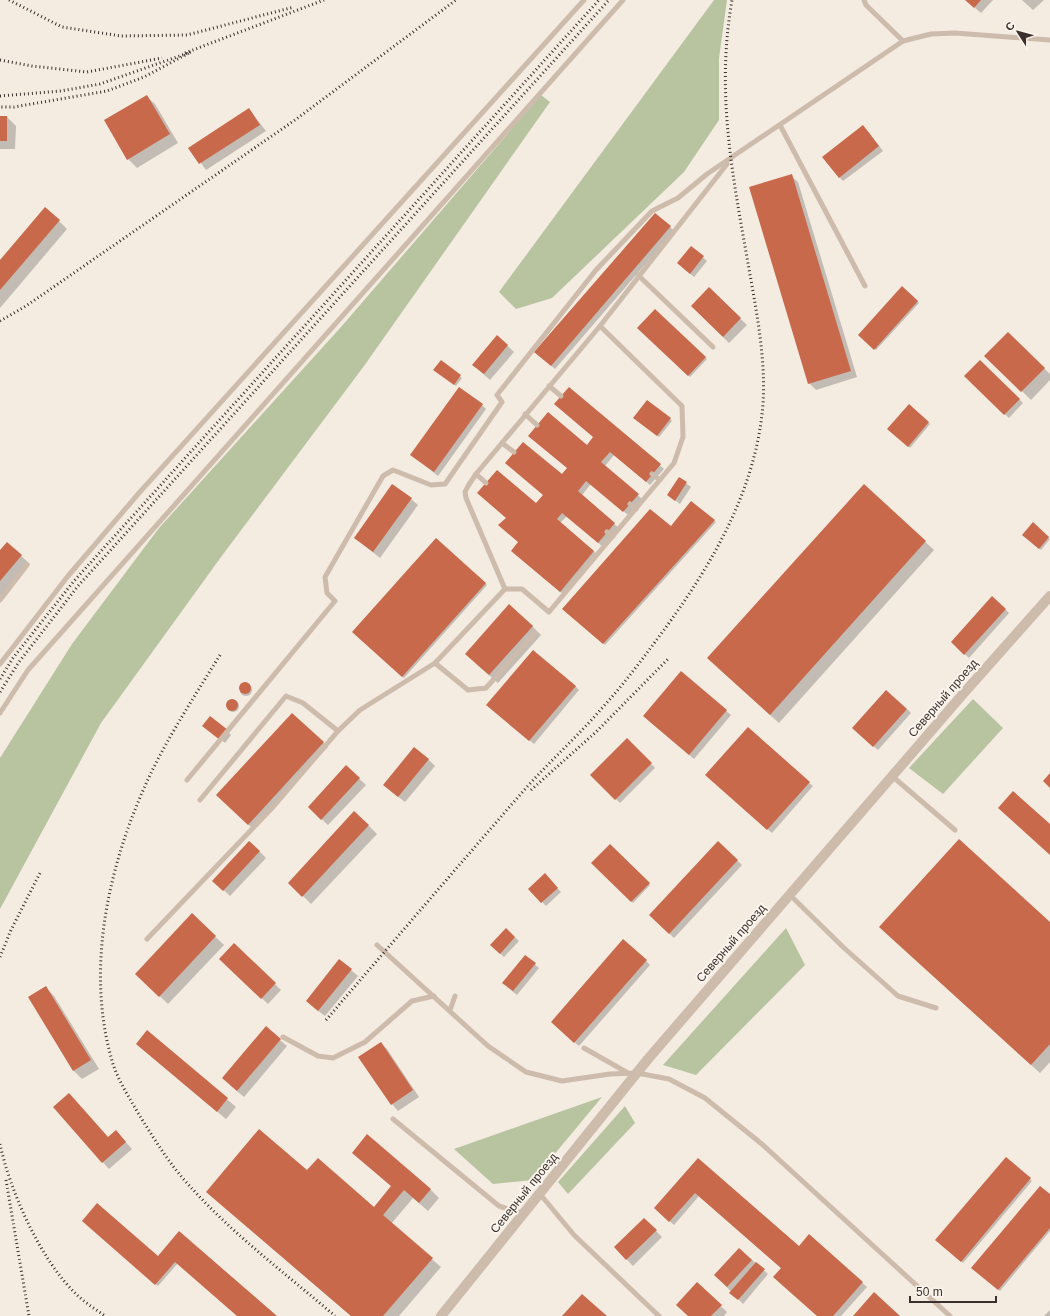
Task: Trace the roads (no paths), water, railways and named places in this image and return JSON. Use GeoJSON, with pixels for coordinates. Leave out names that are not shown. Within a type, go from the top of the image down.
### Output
{"type":"FeatureCollection","features":[{"type":"Feature","properties":{"kind":"street","name":"Северный проезд"},"geometry":{"type":"LineString","coordinates":[[442,1316],[540,1194],[633,1073],[790,895],[892,776],[1049,599]]}},
{"type":"Feature","properties":{"kind":"lane"},"geometry":{"type":"LineString","coordinates":[[0,664],[68,576],[139,493],[584,0]]}},
{"type":"Feature","properties":{"kind":"lane"},"geometry":{"type":"LineString","coordinates":[[0,713],[28,670],[623,0]]}},
{"type":"Feature","properties":{"kind":"lane"},"geometry":{"type":"LineString","coordinates":[[864,0],[866,4],[903,41]]}},
{"type":"Feature","properties":{"kind":"lane"},"geometry":{"type":"LineString","coordinates":[[187,780],[335,601],[327,593],[325,577],[384,476],[392,470],[430,484],[444,484],[502,402],[498,395],[596,270],[652,211],[678,198],[707,174],[730,160],[903,41],[931,34],[955,33],[1050,40]]}},
{"type":"Feature","properties":{"kind":"lane"},"geometry":{"type":"LineString","coordinates":[[780,125],[865,286]]}},
{"type":"Feature","properties":{"kind":"lane"},"geometry":{"type":"LineString","coordinates":[[505,589],[466,498],[465,492],[468,486],[476,474],[548,386],[600,326],[730,160]]}},
{"type":"Feature","properties":{"kind":"lane"},"geometry":{"type":"LineString","coordinates":[[638,276],[713,347]]}},
{"type":"Feature","properties":{"kind":"lane"},"geometry":{"type":"LineString","coordinates":[[147,939],[273,807],[338,731],[360,710],[435,663],[505,589],[522,589],[549,612],[586,565],[613,536],[674,463],[683,437],[682,406],[600,326]]}},
{"type":"Feature","properties":{"kind":"lane"},"geometry":{"type":"LineString","coordinates":[[548,386],[561,396]]}},
{"type":"Feature","properties":{"kind":"lane"},"geometry":{"type":"LineString","coordinates":[[525,414],[537,425]]}},
{"type":"Feature","properties":{"kind":"lane"},"geometry":{"type":"LineString","coordinates":[[502,443],[514,452]]}},
{"type":"Feature","properties":{"kind":"lane"},"geometry":{"type":"LineString","coordinates":[[476,474],[486,483]]}},
{"type":"Feature","properties":{"kind":"lane"},"geometry":{"type":"LineString","coordinates":[[652,474],[660,480]]}},
{"type":"Feature","properties":{"kind":"lane"},"geometry":{"type":"LineString","coordinates":[[630,504],[636,509]]}},
{"type":"Feature","properties":{"kind":"lane"},"geometry":{"type":"LineString","coordinates":[[607,532],[613,536]]}},
{"type":"Feature","properties":{"kind":"lane"},"geometry":{"type":"LineString","coordinates":[[0,600],[27,565]]}},
{"type":"Feature","properties":{"kind":"lane"},"geometry":{"type":"LineString","coordinates":[[435,663],[468,690],[486,688],[535,633]]}},
{"type":"Feature","properties":{"kind":"lane"},"geometry":{"type":"LineString","coordinates":[[200,800],[286,696],[303,703],[338,731]]}},
{"type":"Feature","properties":{"kind":"lane"},"geometry":{"type":"LineString","coordinates":[[892,776],[955,830]]}},
{"type":"Feature","properties":{"kind":"lane"},"geometry":{"type":"LineString","coordinates":[[790,895],[852,956],[898,996],[936,1008]]}},
{"type":"Feature","properties":{"kind":"lane"},"geometry":{"type":"LineString","coordinates":[[377,946],[450,1010],[488,1046],[526,1072],[562,1081],[610,1074],[633,1073],[669,1079],[705,1098],[763,1145],[950,1316]]}},
{"type":"Feature","properties":{"kind":"lane"},"geometry":{"type":"LineString","coordinates":[[283,1036],[318,1056],[333,1058],[365,1042],[412,1001],[434,996]]}},
{"type":"Feature","properties":{"kind":"lane"},"geometry":{"type":"LineString","coordinates":[[450,1010],[455,996]]}},
{"type":"Feature","properties":{"kind":"lane"},"geometry":{"type":"LineString","coordinates":[[584,1048],[633,1073]]}},
{"type":"Feature","properties":{"kind":"lane"},"geometry":{"type":"LineString","coordinates":[[393,1119],[500,1206],[524,1214]]}},
{"type":"Feature","properties":{"kind":"lane"},"geometry":{"type":"LineString","coordinates":[[540,1194],[574,1235],[659,1316]]}},
{"type":"Feature","properties":{"kind":"railway"},"geometry":{"type":"LineString","coordinates":[[9,0],[62,27],[121,36],[187,35],[294,7]]}},
{"type":"Feature","properties":{"kind":"railway"},"geometry":{"type":"LineString","coordinates":[[185,53],[324,0]]}},
{"type":"Feature","properties":{"kind":"railway"},"geometry":{"type":"LineString","coordinates":[[0,321],[26,306],[295,120],[456,0]]}},
{"type":"Feature","properties":{"kind":"railway"},"geometry":{"type":"LineString","coordinates":[[0,679],[13,658],[74,581],[599,0]]}},
{"type":"Feature","properties":{"kind":"railway"},"geometry":{"type":"LineString","coordinates":[[0,692],[19,662],[78,586],[609,0]]}},
{"type":"Feature","properties":{"kind":"railway"},"geometry":{"type":"LineString","coordinates":[[326,1020],[526,788],[575,738],[632,673],[652,647],[695,584],[727,528],[740,498],[751,468],[759,436],[764,387],[760,334],[736,197],[728,132],[726,67],[727,34],[732,0]]}},
{"type":"Feature","properties":{"kind":"railway"},"geometry":{"type":"LineString","coordinates":[[0,96],[61,91],[100,84],[191,52],[144,77],[107,91],[14,107],[0,107]]}},
{"type":"Feature","properties":{"kind":"railway"},"geometry":{"type":"LineString","coordinates":[[0,60],[32,66],[87,72],[162,58]]}},
{"type":"Feature","properties":{"kind":"railway"},"geometry":{"type":"LineString","coordinates":[[220,655],[184,713],[151,773],[123,842],[105,916],[101,953],[101,991],[105,1028],[115,1071],[121,1083],[155,1140],[180,1175],[240,1236],[335,1316]]}},
{"type":"Feature","properties":{"kind":"railway"},"geometry":{"type":"LineString","coordinates":[[531,790],[596,732],[668,659]]}},
{"type":"Feature","properties":{"kind":"railway"},"geometry":{"type":"LineString","coordinates":[[0,957],[11,930],[41,871]]}},
{"type":"Feature","properties":{"kind":"railway"},"geometry":{"type":"LineString","coordinates":[[0,1144],[19,1203],[39,1244],[50,1262],[76,1294],[105,1316]]}},
{"type":"Feature","properties":{"kind":"railway"},"geometry":{"type":"LineString","coordinates":[[6,1180],[29,1316]]}}]}
